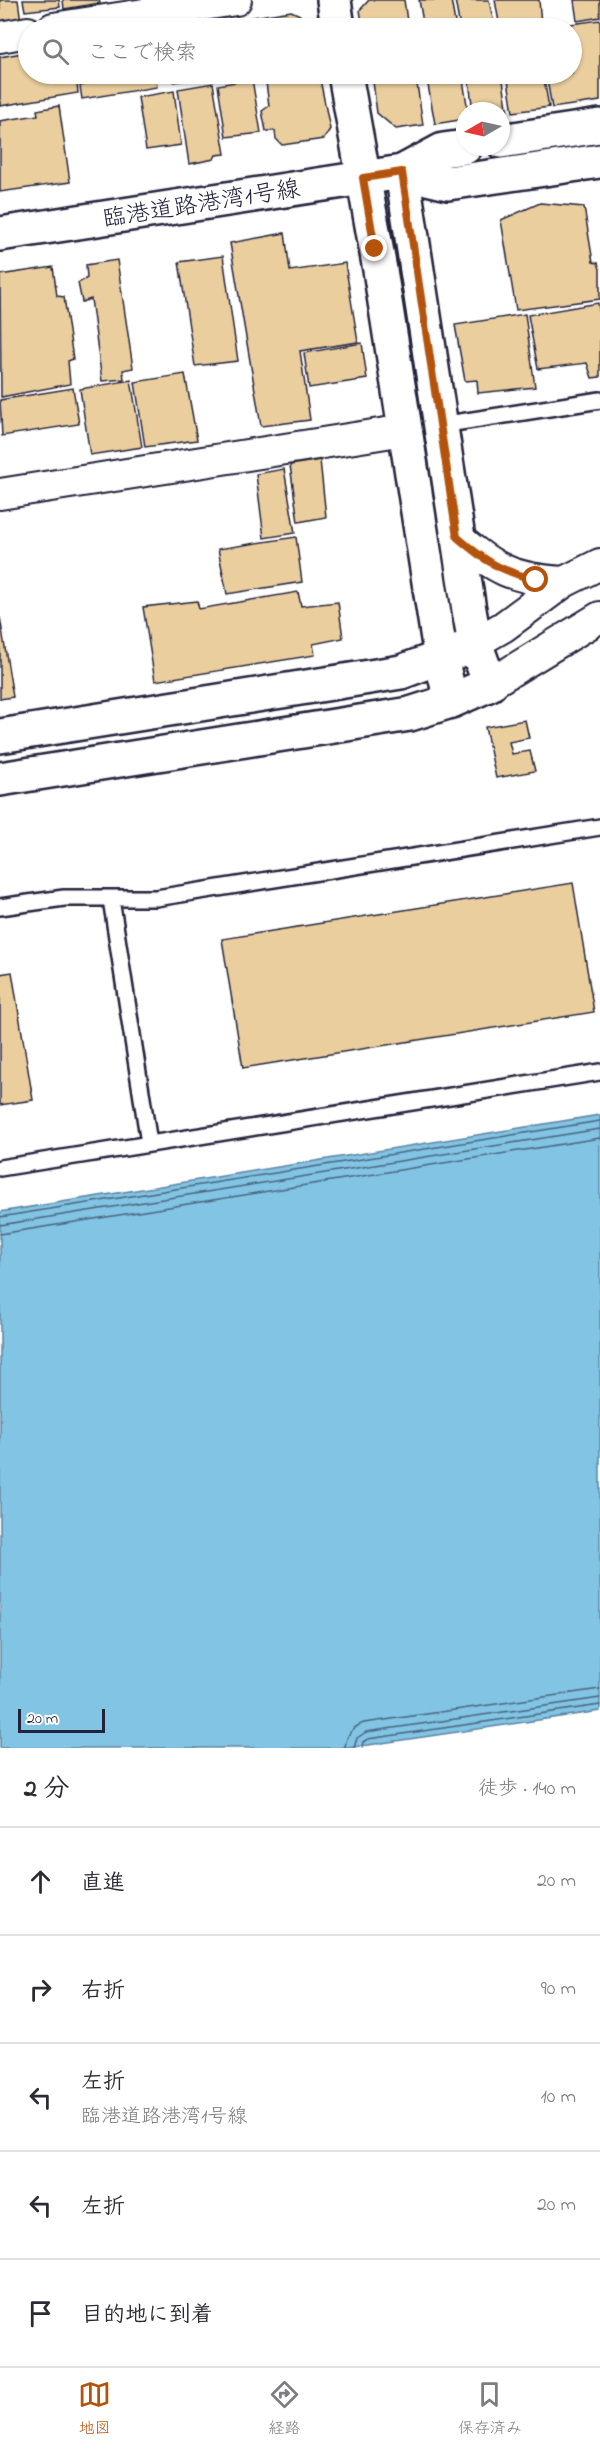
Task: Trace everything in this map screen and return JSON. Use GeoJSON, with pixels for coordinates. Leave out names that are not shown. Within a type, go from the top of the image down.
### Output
{"type":"FeatureCollection","features":[{"type":"Feature","properties":{"kind":"street"},"geometry":{"type":"LineString","coordinates":[[118,18],[236,0]]}},
{"type":"Feature","properties":{"kind":"street"},"geometry":{"type":"LineString","coordinates":[[333,0],[336,18]]}},
{"type":"Feature","properties":{"kind":"street"},"geometry":{"type":"LineString","coordinates":[[0,37],[18,34]]}},
{"type":"Feature","properties":{"kind":"street"},"geometry":{"type":"LineString","coordinates":[[347,84],[441,658],[451,701]]}},
{"type":"Feature","properties":{"kind":"street"},"geometry":{"type":"LineString","coordinates":[[510,140],[600,126]]}},
{"type":"Feature","properties":{"kind":"street","name":"臨港道路港湾1号線"},"geometry":{"type":"LineString","coordinates":[[0,234],[402,172],[443,150],[456,148]]}},
{"type":"Feature","properties":{"kind":"street","name":"臨港道路港湾1号線"},"geometry":{"type":"LineString","coordinates":[[402,172],[448,183],[600,161]]}},
{"type":"Feature","properties":{"kind":"street"},"geometry":{"type":"LineString","coordinates":[[402,172],[475,643],[490,684]]}},
{"type":"Feature","properties":{"kind":"street"},"geometry":{"type":"LineString","coordinates":[[0,494],[405,430]]}},
{"type":"Feature","properties":{"kind":"street"},"geometry":{"type":"LineString","coordinates":[[457,537],[485,561],[511,573],[536,580],[564,582]]}},
{"type":"Feature","properties":{"kind":"street"},"geometry":{"type":"LineString","coordinates":[[0,736],[401,672],[475,643],[503,627],[564,582],[600,564]]}},
{"type":"Feature","properties":{"kind":"street"},"geometry":{"type":"LineString","coordinates":[[0,779],[410,714],[451,701],[490,684],[600,617]]}},
{"type":"Feature","properties":{"kind":"lane"},"geometry":{"type":"LineString","coordinates":[[441,425],[600,400]]}},
{"type":"Feature","properties":{"kind":"lane"},"geometry":{"type":"LineString","coordinates":[[0,907],[64,898],[156,898],[600,827]]}},
{"type":"Feature","properties":{"kind":"lane"},"geometry":{"type":"LineString","coordinates":[[111,899],[149,1143]]}},
{"type":"Feature","properties":{"kind":"lane"},"geometry":{"type":"LineString","coordinates":[[0,1168],[600,1072]]}},
{"type":"Feature","properties":{"kind":"water"},"geometry":{"type":"Polygon","coordinates":[[[600,1115],[600,1711],[348,1748],[0,1748],[0,1212],[600,1115]]]}},
{"type":"Feature","properties":{"kind":"building"},"geometry":{"type":"Polygon","coordinates":[[[0,0],[18,0],[20,18],[18,18],[18,22],[0,23],[0,0]]]}},
{"type":"Feature","properties":{"kind":"building"},"geometry":{"type":"Polygon","coordinates":[[[23,0],[59,0],[60,7],[25,11],[23,0]]]}},
{"type":"Feature","properties":{"kind":"building"},"geometry":{"type":"Polygon","coordinates":[[[63,0],[99,0],[100,3],[64,9],[63,0]]]}},
{"type":"Feature","properties":{"kind":"building"},"geometry":{"type":"Polygon","coordinates":[[[369,0],[404,0],[407,18],[361,18],[360,10],[369,0]]]}},
{"type":"Feature","properties":{"kind":"building"},"geometry":{"type":"Polygon","coordinates":[[[419,0],[451,0],[454,18],[422,18],[419,0]]]}},
{"type":"Feature","properties":{"kind":"building"},"geometry":{"type":"Polygon","coordinates":[[[455,0],[489,0],[493,18],[458,18],[455,0]]]}},
{"type":"Feature","properties":{"kind":"building"},"geometry":{"type":"Polygon","coordinates":[[[495,0],[539,0],[540,18],[498,18],[495,0]]]}},
{"type":"Feature","properties":{"kind":"building"},"geometry":{"type":"Polygon","coordinates":[[[574,0],[600,0],[600,17],[582,20],[582,18],[577,18],[574,0]]]}},
{"type":"Feature","properties":{"kind":"building"},"geometry":{"type":"Polygon","coordinates":[[[291,11],[300,15],[300,18],[247,18],[291,11]]]}},
{"type":"Feature","properties":{"kind":"building"},"geometry":{"type":"Polygon","coordinates":[[[600,20],[600,101],[552,108],[548,84],[582,84],[582,22],[600,20]]]}},
{"type":"Feature","properties":{"kind":"building"},"geometry":{"type":"Polygon","coordinates":[[[18,54],[18,84],[77,84],[78,93],[0,106],[0,57],[18,54]]]}},
{"type":"Feature","properties":{"kind":"building"},"geometry":{"type":"Polygon","coordinates":[[[157,84],[157,87],[82,99],[80,86],[157,84]]]}},
{"type":"Feature","properties":{"kind":"building"},"geometry":{"type":"Polygon","coordinates":[[[213,84],[225,154],[216,155],[214,159],[189,164],[178,89],[213,84]]]}},
{"type":"Feature","properties":{"kind":"building"},"geometry":{"type":"Polygon","coordinates":[[[253,84],[261,133],[226,137],[218,85],[253,84]]]}},
{"type":"Feature","properties":{"kind":"building"},"geometry":{"type":"Polygon","coordinates":[[[266,84],[321,84],[330,129],[324,139],[282,145],[276,139],[275,131],[266,131],[262,111],[269,106],[266,84]]]}},
{"type":"Feature","properties":{"kind":"building"},"geometry":{"type":"Polygon","coordinates":[[[373,84],[417,84],[423,125],[396,129],[377,113],[373,84]]]}},
{"type":"Feature","properties":{"kind":"building"},"geometry":{"type":"Polygon","coordinates":[[[428,84],[464,84],[467,102],[456,102],[456,120],[435,124],[428,84]]]}},
{"type":"Feature","properties":{"kind":"building"},"geometry":{"type":"Polygon","coordinates":[[[469,84],[504,84],[506,102],[472,102],[469,84]]]}},
{"type":"Feature","properties":{"kind":"building"},"geometry":{"type":"Polygon","coordinates":[[[509,84],[545,84],[549,107],[513,112],[509,84]]]}},
{"type":"Feature","properties":{"kind":"building"},"geometry":{"type":"Polygon","coordinates":[[[174,91],[181,145],[146,150],[138,97],[174,91]]]}},
{"type":"Feature","properties":{"kind":"building"},"geometry":{"type":"Polygon","coordinates":[[[59,106],[70,182],[0,192],[0,121],[38,115],[37,110],[59,106]]]}},
{"type":"Feature","properties":{"kind":"building"},"geometry":{"type":"Polygon","coordinates":[[[540,203],[584,207],[593,262],[598,263],[600,269],[600,299],[516,310],[501,220],[540,203]]]}},
{"type":"Feature","properties":{"kind":"building"},"geometry":{"type":"Polygon","coordinates":[[[285,233],[290,271],[345,263],[358,342],[300,351],[310,420],[261,426],[230,243],[285,233]]]}},
{"type":"Feature","properties":{"kind":"building"},"geometry":{"type":"Polygon","coordinates":[[[223,256],[238,361],[195,366],[179,262],[223,256]]]}},
{"type":"Feature","properties":{"kind":"building"},"geometry":{"type":"Polygon","coordinates":[[[117,260],[133,368],[123,370],[124,379],[102,381],[91,299],[82,302],[78,283],[87,278],[86,265],[117,260]]]}},
{"type":"Feature","properties":{"kind":"building"},"geometry":{"type":"Polygon","coordinates":[[[53,267],[57,296],[64,297],[73,359],[68,361],[70,384],[1,397],[0,275],[53,267]]]}},
{"type":"Feature","properties":{"kind":"building"},"geometry":{"type":"Polygon","coordinates":[[[598,303],[600,377],[592,378],[587,363],[538,369],[528,315],[598,303]]]}},
{"type":"Feature","properties":{"kind":"building"},"geometry":{"type":"Polygon","coordinates":[[[525,314],[535,387],[478,393],[477,380],[465,381],[455,325],[525,314]]]}},
{"type":"Feature","properties":{"kind":"building"},"geometry":{"type":"Polygon","coordinates":[[[362,343],[367,379],[309,388],[304,353],[362,343]]]}},
{"type":"Feature","properties":{"kind":"building"},"geometry":{"type":"Polygon","coordinates":[[[185,374],[197,440],[145,447],[135,382],[185,374]]]}},
{"type":"Feature","properties":{"kind":"building"},"geometry":{"type":"Polygon","coordinates":[[[131,380],[142,447],[90,455],[80,389],[131,380]]]}},
{"type":"Feature","properties":{"kind":"building"},"geometry":{"type":"Polygon","coordinates":[[[73,388],[79,424],[2,436],[0,400],[73,388]]]}},
{"type":"Feature","properties":{"kind":"building"},"geometry":{"type":"Polygon","coordinates":[[[320,460],[326,517],[298,522],[290,465],[320,460]]]}},
{"type":"Feature","properties":{"kind":"building"},"geometry":{"type":"Polygon","coordinates":[[[284,469],[295,533],[264,538],[256,474],[284,469]]]}},
{"type":"Feature","properties":{"kind":"building"},"geometry":{"type":"Polygon","coordinates":[[[296,537],[302,582],[227,594],[218,549],[296,537]]]}},
{"type":"Feature","properties":{"kind":"building"},"geometry":{"type":"Polygon","coordinates":[[[298,592],[301,606],[338,602],[343,638],[313,644],[315,655],[155,681],[143,607],[197,601],[199,609],[298,592]]]}},
{"type":"Feature","properties":{"kind":"building"},"geometry":{"type":"Polygon","coordinates":[[[0,617],[13,697],[0,699],[0,617]]]}},
{"type":"Feature","properties":{"kind":"building"},"geometry":{"type":"Polygon","coordinates":[[[525,720],[529,738],[509,742],[512,754],[530,751],[535,771],[496,778],[485,727],[525,720]]]}},
{"type":"Feature","properties":{"kind":"building"},"geometry":{"type":"Polygon","coordinates":[[[573,883],[594,1012],[243,1068],[222,939],[573,883]]]}},
{"type":"Feature","properties":{"kind":"building"},"geometry":{"type":"Polygon","coordinates":[[[12,972],[33,1100],[0,1105],[0,974],[12,972]]]}},
{"type":"Feature","properties":{"kind":"route"},"geometry":{"type":"LineString","coordinates":[[375,249],[363,178],[402,172],[457,537],[485,561],[511,573],[536,580]]}}]}
